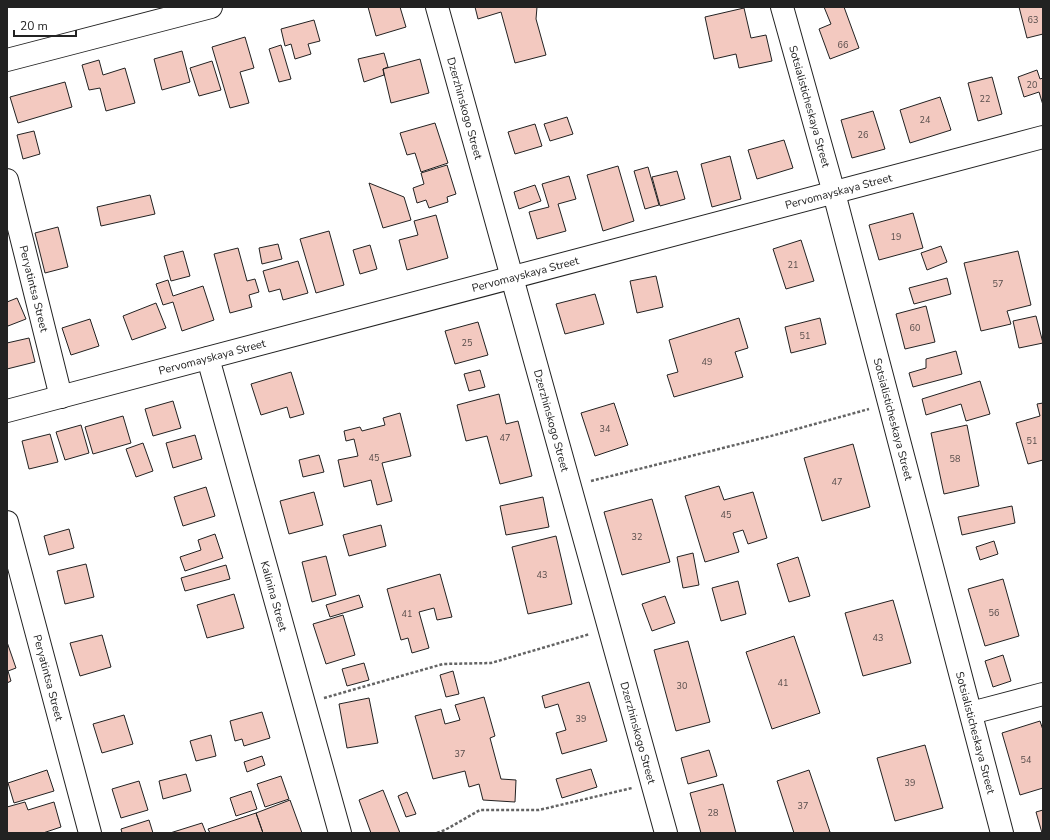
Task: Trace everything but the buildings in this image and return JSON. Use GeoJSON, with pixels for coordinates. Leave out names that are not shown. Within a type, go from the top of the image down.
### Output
{"type":"FeatureCollection","features":[{"type":"Feature","properties":{"kind":"street"},"geometry":{"type":"LineString","coordinates":[[7,60],[211,7]]}},
{"type":"Feature","properties":{"kind":"street","name":"Dzerzhinskogo Street"},"geometry":{"type":"LineString","coordinates":[[437,7],[666,833]]}},
{"type":"Feature","properties":{"kind":"street","name":"Sotsialisticheskaya Street"},"geometry":{"type":"LineString","coordinates":[[782,7],[834,193],[1002,833]]}},
{"type":"Feature","properties":{"kind":"street","name":"Pervomayskaya Street"},"geometry":{"type":"LineString","coordinates":[[7,411],[1043,137]]}},
{"type":"Feature","properties":{"kind":"street","name":"Peryatintsa Street"},"geometry":{"type":"LineString","coordinates":[[7,180],[61,397]]}},
{"type":"Feature","properties":{"kind":"street","name":"Kalinina Street"},"geometry":{"type":"LineString","coordinates":[[208,358],[340,833]]}},
{"type":"Feature","properties":{"kind":"street","name":"Peryatintsa Street"},"geometry":{"type":"LineString","coordinates":[[7,522],[90,833]]}},
{"type":"Feature","properties":{"kind":"street"},"geometry":{"type":"LineString","coordinates":[[971,713],[1043,694]]}},
{"type":"Feature","properties":{"kind":"path"},"geometry":{"type":"LineString","coordinates":[[569,486],[775,435],[889,403]]}},
{"type":"Feature","properties":{"kind":"path"},"geometry":{"type":"LineString","coordinates":[[304,703],[443,664],[491,663],[609,628]]}},
{"type":"Feature","properties":{"kind":"path"},"geometry":{"type":"LineString","coordinates":[[437,833],[480,810],[539,810],[652,783]]}}]}
